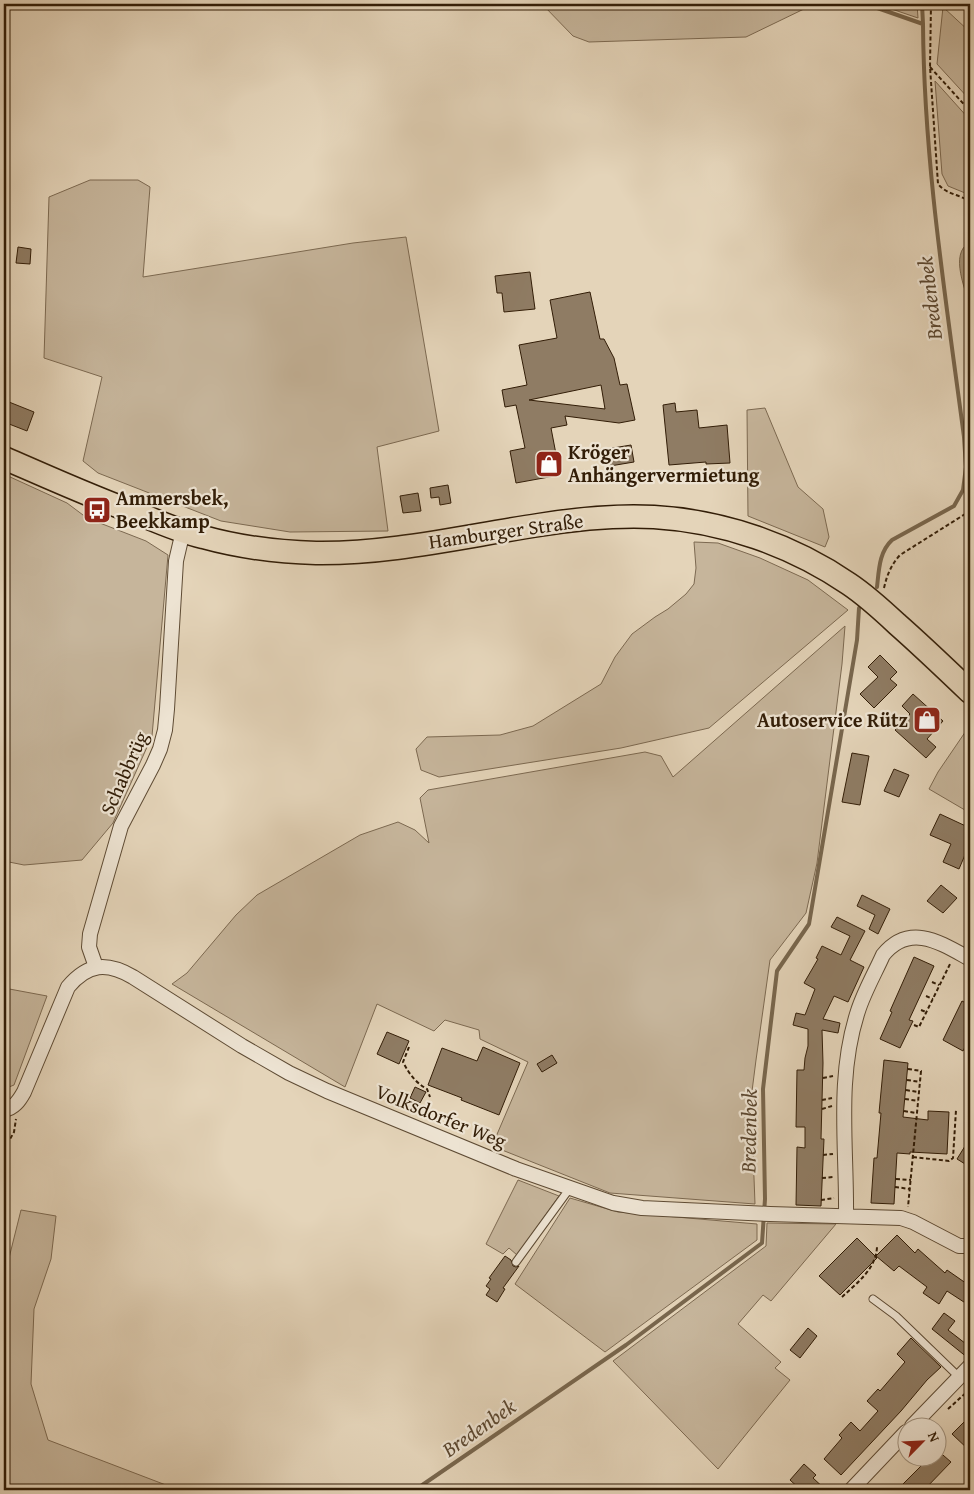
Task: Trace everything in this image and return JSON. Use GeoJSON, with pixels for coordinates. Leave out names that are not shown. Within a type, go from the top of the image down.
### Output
{"type":"FeatureCollection","features":[{"type":"Feature","properties":{"kind":"main road","name":"Hamburger Straße"},"geometry":{"type":"LineString","coordinates":[[6,465],[183,531],[223,542],[295,552],[339,552],[395,548],[541,524],[626,517],[674,519],[720,527],[772,544],[832,573],[868,598],[968,686]]}},
{"type":"Feature","properties":{"kind":"street","name":"Schabbrüg"},"geometry":{"type":"LineString","coordinates":[[96,967],[89,946],[90,934],[121,826],[153,765],[165,730],[176,561],[183,531]]}},
{"type":"Feature","properties":{"kind":"street"},"geometry":{"type":"LineString","coordinates":[[846,1216],[844,1083],[850,1042],[859,1008],[883,955],[896,942],[906,938],[922,937],[930,938],[970,959]]}},
{"type":"Feature","properties":{"kind":"street","name":"Volksdorfer Weg"},"geometry":{"type":"LineString","coordinates":[[96,967],[104,966],[123,971],[242,1046],[289,1073],[327,1091],[516,1168],[613,1203],[628,1207],[764,1214],[884,1217],[908,1220],[959,1246],[970,1246]]}},
{"type":"Feature","properties":{"kind":"street"},"geometry":{"type":"LineString","coordinates":[[8,1109],[19,1101],[24,1092],[68,987],[81,974],[96,967]]}},
{"type":"Feature","properties":{"kind":"street"},"geometry":{"type":"LineString","coordinates":[[922,1416],[970,1366]]}},
{"type":"Feature","properties":{"kind":"street"},"geometry":{"type":"LineString","coordinates":[[851,1490],[896,1443]]}},
{"type":"Feature","properties":{"kind":"lane"},"geometry":{"type":"LineString","coordinates":[[516,1262],[570,1188]]}},
{"type":"Feature","properties":{"kind":"lane"},"geometry":{"type":"LineString","coordinates":[[873,1299],[896,1316],[959,1377]]}},
{"type":"Feature","properties":{"kind":"path"},"geometry":{"type":"LineString","coordinates":[[931,4],[930,67],[938,184],[943,190],[964,197],[970,202]]}},
{"type":"Feature","properties":{"kind":"path"},"geometry":{"type":"LineString","coordinates":[[930,67],[970,111]]}},
{"type":"Feature","properties":{"kind":"path"},"geometry":{"type":"LineString","coordinates":[[868,598],[883,593],[888,571],[900,555],[970,511]]}},
{"type":"Feature","properties":{"kind":"path"},"geometry":{"type":"LineString","coordinates":[[914,1025],[919,1027],[956,951]]}},
{"type":"Feature","properties":{"kind":"path"},"geometry":{"type":"LineString","coordinates":[[932,982],[939,985]]}},
{"type":"Feature","properties":{"kind":"path"},"geometry":{"type":"LineString","coordinates":[[926,996],[933,999]]}},
{"type":"Feature","properties":{"kind":"path"},"geometry":{"type":"LineString","coordinates":[[921,1010],[926,1012]]}},
{"type":"Feature","properties":{"kind":"path"},"geometry":{"type":"LineString","coordinates":[[409,1047],[403,1062],[412,1078],[428,1089],[430,1097]]}},
{"type":"Feature","properties":{"kind":"path"},"geometry":{"type":"LineString","coordinates":[[908,1069],[920,1071],[908,1220]]}},
{"type":"Feature","properties":{"kind":"path"},"geometry":{"type":"LineString","coordinates":[[907,1080],[920,1082]]}},
{"type":"Feature","properties":{"kind":"path"},"geometry":{"type":"LineString","coordinates":[[906,1090],[918,1092]]}},
{"type":"Feature","properties":{"kind":"path"},"geometry":{"type":"LineString","coordinates":[[905,1099],[918,1101]]}},
{"type":"Feature","properties":{"kind":"path"},"geometry":{"type":"LineString","coordinates":[[4,1150],[14,1132],[16,1124],[16,1116],[8,1109]]}},
{"type":"Feature","properties":{"kind":"path"},"geometry":{"type":"LineString","coordinates":[[913,1157],[949,1161],[952,1158],[956,1110]]}},
{"type":"Feature","properties":{"kind":"path"},"geometry":{"type":"LineString","coordinates":[[904,1111],[916,1113]]}},
{"type":"Feature","properties":{"kind":"path"},"geometry":{"type":"LineString","coordinates":[[896,1179],[911,1180]]}},
{"type":"Feature","properties":{"kind":"path"},"geometry":{"type":"LineString","coordinates":[[895,1187],[910,1189]]}},
{"type":"Feature","properties":{"kind":"path"},"geometry":{"type":"LineString","coordinates":[[842,1297],[870,1269],[877,1254],[877,1247]]}},
{"type":"Feature","properties":{"kind":"path"},"geometry":{"type":"LineString","coordinates":[[942,1414],[969,1390],[970,1386]]}},
{"type":"Feature","properties":{"kind":"shaded area"},"geometry":{"type":"Polygon","coordinates":[[[542,4],[809,4],[806,8],[746,37],[589,42],[573,36],[542,4]]]}},
{"type":"Feature","properties":{"kind":"shaded area"},"geometry":{"type":"Polygon","coordinates":[[[877,4],[917,4],[918,18],[877,4]]]}},
{"type":"Feature","properties":{"kind":"shaded area"},"geometry":{"type":"Polygon","coordinates":[[[943,7],[970,32],[970,100],[937,64],[943,7]]]}},
{"type":"Feature","properties":{"kind":"shaded area"},"geometry":{"type":"Polygon","coordinates":[[[935,81],[970,120],[970,195],[948,186],[942,174],[935,81]]]}},
{"type":"Feature","properties":{"kind":"shaded area"},"geometry":{"type":"Polygon","coordinates":[[[90,180],[138,180],[150,187],[143,277],[353,243],[406,237],[439,431],[377,447],[388,531],[290,532],[221,521],[98,473],[83,461],[102,377],[44,358],[49,197],[90,180]]]}},
{"type":"Feature","properties":{"kind":"shaded area"},"geometry":{"type":"Polygon","coordinates":[[[970,242],[970,309],[961,273],[960,255],[970,242]]]}},
{"type":"Feature","properties":{"kind":"shaded area"},"geometry":{"type":"Polygon","coordinates":[[[765,408],[798,487],[823,509],[829,537],[825,547],[748,516],[747,410],[765,408]]]}},
{"type":"Feature","properties":{"kind":"shaded area"},"geometry":{"type":"Polygon","coordinates":[[[8,476],[67,503],[87,518],[146,541],[168,555],[152,736],[113,823],[82,860],[24,865],[4,861],[4,485],[8,476]]]}},
{"type":"Feature","properties":{"kind":"shaded area"},"geometry":{"type":"Polygon","coordinates":[[[694,542],[718,543],[760,558],[808,580],[848,610],[709,728],[621,748],[439,777],[421,770],[416,749],[427,737],[500,735],[533,726],[601,684],[615,657],[632,634],[668,609],[686,594],[694,584],[696,568],[694,542]]]}},
{"type":"Feature","properties":{"kind":"shaded area"},"geometry":{"type":"Polygon","coordinates":[[[845,626],[817,863],[806,913],[770,960],[751,1099],[755,1204],[610,1193],[492,1146],[528,1062],[480,1039],[479,1030],[445,1020],[434,1031],[377,1004],[345,1087],[172,984],[187,973],[236,915],[257,895],[360,835],[398,822],[415,830],[429,843],[420,798],[428,790],[645,752],[661,756],[673,777],[845,626]]]}},
{"type":"Feature","properties":{"kind":"shaded area"},"geometry":{"type":"Polygon","coordinates":[[[970,725],[970,813],[929,789],[938,772],[970,725]]]}},
{"type":"Feature","properties":{"kind":"shaded area"},"geometry":{"type":"Polygon","coordinates":[[[4,988],[47,996],[14,1085],[4,1089],[4,988]]]}},
{"type":"Feature","properties":{"kind":"shaded area"},"geometry":{"type":"Polygon","coordinates":[[[518,1180],[559,1196],[517,1255],[509,1248],[503,1254],[486,1244],[518,1180]]]}},
{"type":"Feature","properties":{"kind":"shaded area"},"geometry":{"type":"Polygon","coordinates":[[[570,1198],[618,1212],[757,1224],[757,1240],[605,1352],[515,1284],[570,1198]]]}},
{"type":"Feature","properties":{"kind":"shaded area"},"geometry":{"type":"Polygon","coordinates":[[[21,1210],[56,1216],[51,1259],[34,1309],[31,1384],[48,1440],[179,1490],[4,1490],[4,1278],[21,1210]]]}},
{"type":"Feature","properties":{"kind":"shaded area"},"geometry":{"type":"Polygon","coordinates":[[[767,1223],[836,1224],[771,1301],[763,1295],[738,1324],[781,1362],[775,1368],[790,1380],[718,1469],[613,1361],[766,1246],[767,1223]]]}},
{"type":"Feature","properties":{"kind":"building"},"geometry":{"type":"Polygon","coordinates":[[[18,247],[31,249],[30,264],[16,263],[18,247]]]}},
{"type":"Feature","properties":{"kind":"building"},"geometry":{"type":"Polygon","coordinates":[[[530,272],[535,309],[504,312],[502,293],[497,293],[495,276],[530,272]]]}},
{"type":"Feature","properties":{"kind":"building"},"geometry":{"type":"Polygon","coordinates":[[[590,292],[600,339],[604,339],[614,358],[620,385],[627,384],[635,420],[619,423],[565,416],[567,425],[551,428],[560,475],[516,483],[510,451],[525,448],[516,405],[505,407],[502,390],[527,385],[519,345],[557,338],[550,300],[590,292]],[[601,385],[529,400],[605,409],[601,385]]]}},
{"type":"Feature","properties":{"kind":"building"},"geometry":{"type":"Polygon","coordinates":[[[4,400],[34,412],[27,431],[4,422],[4,400]]]}},
{"type":"Feature","properties":{"kind":"building"},"geometry":{"type":"Polygon","coordinates":[[[675,403],[676,412],[697,410],[699,428],[727,425],[730,463],[706,464],[706,462],[669,465],[663,405],[675,403]]]}},
{"type":"Feature","properties":{"kind":"building"},"geometry":{"type":"Polygon","coordinates":[[[631,445],[634,462],[610,466],[607,449],[631,445]]]}},
{"type":"Feature","properties":{"kind":"building"},"geometry":{"type":"Polygon","coordinates":[[[448,485],[451,503],[440,505],[439,497],[431,498],[430,488],[448,485]]]}},
{"type":"Feature","properties":{"kind":"building"},"geometry":{"type":"Polygon","coordinates":[[[418,493],[421,511],[403,513],[400,496],[418,493]]]}},
{"type":"Feature","properties":{"kind":"building"},"geometry":{"type":"Polygon","coordinates":[[[880,655],[897,672],[890,679],[897,685],[874,708],[860,694],[878,677],[868,667],[880,655]]]}},
{"type":"Feature","properties":{"kind":"building"},"geometry":{"type":"Polygon","coordinates":[[[913,694],[943,721],[927,739],[936,747],[926,758],[895,730],[910,714],[902,706],[913,694]]]}},
{"type":"Feature","properties":{"kind":"building"},"geometry":{"type":"Polygon","coordinates":[[[852,753],[869,756],[860,805],[842,802],[852,753]]]}},
{"type":"Feature","properties":{"kind":"building"},"geometry":{"type":"Polygon","coordinates":[[[894,769],[909,775],[899,797],[884,791],[894,769]]]}},
{"type":"Feature","properties":{"kind":"building"},"geometry":{"type":"Polygon","coordinates":[[[940,814],[970,828],[970,843],[959,869],[943,862],[951,844],[930,835],[940,814]]]}},
{"type":"Feature","properties":{"kind":"building"},"geometry":{"type":"Polygon","coordinates":[[[941,885],[957,898],[943,913],[927,901],[941,885]]]}},
{"type":"Feature","properties":{"kind":"building"},"geometry":{"type":"Polygon","coordinates":[[[862,895],[890,909],[878,934],[869,929],[875,915],[857,906],[862,895]]]}},
{"type":"Feature","properties":{"kind":"building"},"geometry":{"type":"Polygon","coordinates":[[[837,917],[865,931],[850,960],[864,967],[848,1002],[834,996],[823,1019],[840,1023],[838,1033],[822,1030],[821,1139],[824,1139],[821,1206],[796,1205],[797,1147],[805,1148],[805,1127],[796,1127],[797,1070],[804,1070],[808,1046],[808,1029],[793,1025],[796,1013],[805,1015],[815,989],[804,983],[818,959],[816,958],[822,946],[841,955],[850,936],[831,927],[837,917]]]}},
{"type":"Feature","properties":{"kind":"building"},"geometry":{"type":"Polygon","coordinates":[[[914,957],[934,966],[909,1020],[913,1021],[900,1048],[880,1039],[914,957]]]}},
{"type":"Feature","properties":{"kind":"building"},"geometry":{"type":"Polygon","coordinates":[[[962,1001],[970,1005],[970,1037],[963,1051],[943,1040],[962,1001]]]}},
{"type":"Feature","properties":{"kind":"building"},"geometry":{"type":"Polygon","coordinates":[[[387,1032],[409,1041],[399,1064],[377,1054],[387,1032]]]}},
{"type":"Feature","properties":{"kind":"building"},"geometry":{"type":"Polygon","coordinates":[[[483,1047],[520,1063],[499,1115],[428,1085],[442,1048],[477,1061],[483,1047]]]}},
{"type":"Feature","properties":{"kind":"building"},"geometry":{"type":"Polygon","coordinates":[[[552,1055],[557,1063],[542,1072],[537,1064],[552,1055]]]}},
{"type":"Feature","properties":{"kind":"building"},"geometry":{"type":"Polygon","coordinates":[[[884,1060],[908,1063],[903,1117],[928,1120],[928,1111],[949,1112],[947,1154],[897,1153],[894,1204],[871,1203],[874,1158],[877,1158],[884,1060]]]}},
{"type":"Feature","properties":{"kind":"building"},"geometry":{"type":"Polygon","coordinates":[[[415,1087],[426,1092],[420,1103],[410,1098],[415,1087]]]}},
{"type":"Feature","properties":{"kind":"building"},"geometry":{"type":"Polygon","coordinates":[[[970,1138],[970,1167],[957,1159],[970,1138]]]}},
{"type":"Feature","properties":{"kind":"building"},"geometry":{"type":"Polygon","coordinates":[[[897,1235],[915,1253],[918,1249],[945,1273],[947,1270],[970,1286],[970,1306],[947,1291],[939,1304],[923,1293],[927,1287],[899,1266],[894,1271],[876,1256],[897,1235]]]}},
{"type":"Feature","properties":{"kind":"building"},"geometry":{"type":"Polygon","coordinates":[[[857,1238],[877,1258],[840,1295],[819,1276],[857,1238]]]}},
{"type":"Feature","properties":{"kind":"building"},"geometry":{"type":"Polygon","coordinates":[[[505,1256],[511,1260],[513,1266],[519,1266],[503,1288],[505,1289],[497,1302],[486,1295],[490,1289],[486,1286],[491,1279],[489,1278],[505,1256]]]}},
{"type":"Feature","properties":{"kind":"building"},"geometry":{"type":"Polygon","coordinates":[[[944,1313],[955,1321],[948,1330],[970,1347],[970,1357],[968,1358],[932,1329],[944,1313]]]}},
{"type":"Feature","properties":{"kind":"building"},"geometry":{"type":"Polygon","coordinates":[[[808,1328],[817,1336],[800,1358],[790,1350],[808,1328]]]}},
{"type":"Feature","properties":{"kind":"building"},"geometry":{"type":"Polygon","coordinates":[[[911,1338],[941,1367],[841,1475],[824,1459],[842,1438],[839,1435],[851,1422],[860,1431],[878,1411],[867,1401],[878,1389],[880,1391],[905,1362],[897,1354],[911,1338]]]}},
{"type":"Feature","properties":{"kind":"building"},"geometry":{"type":"Polygon","coordinates":[[[964,1422],[970,1428],[970,1451],[952,1434],[964,1422]]]}},
{"type":"Feature","properties":{"kind":"building"},"geometry":{"type":"Polygon","coordinates":[[[946,1458],[951,1462],[924,1490],[897,1490],[921,1466],[946,1466],[946,1458]]]}},
{"type":"Feature","properties":{"kind":"building"},"geometry":{"type":"Polygon","coordinates":[[[804,1464],[816,1475],[813,1478],[826,1490],[801,1490],[790,1480],[804,1464]]]}},
{"type":"Feature","properties":{"kind":"waterway","name":"Bredenbek"},"geometry":{"type":"LineString","coordinates":[[866,4],[923,24],[924,76],[932,180],[943,283],[964,437],[966,467],[963,490],[954,506],[892,540],[884,550],[880,562],[877,587]]}},
{"type":"Feature","properties":{"kind":"waterway"},"geometry":{"type":"LineString","coordinates":[[922,4],[923,24]]}},
{"type":"Feature","properties":{"kind":"waterway","name":"Bredenbek"},"geometry":{"type":"LineString","coordinates":[[415,1490],[626,1345],[762,1243],[765,1199],[763,1089],[777,971],[809,924],[857,640],[859,608]]}},
{"type":"Feature","properties":{"kind":"place","name":"Kröger Anhängervermietung"},"geometry":{"type":"Point","coordinates":[549,464]}},
{"type":"Feature","properties":{"kind":"place","name":"Ammersbek, Beekkamp"},"geometry":{"type":"Point","coordinates":[97,510]}},
{"type":"Feature","properties":{"kind":"place","name":"Autoservice Rütz"},"geometry":{"type":"Point","coordinates":[927,720]}}]}
